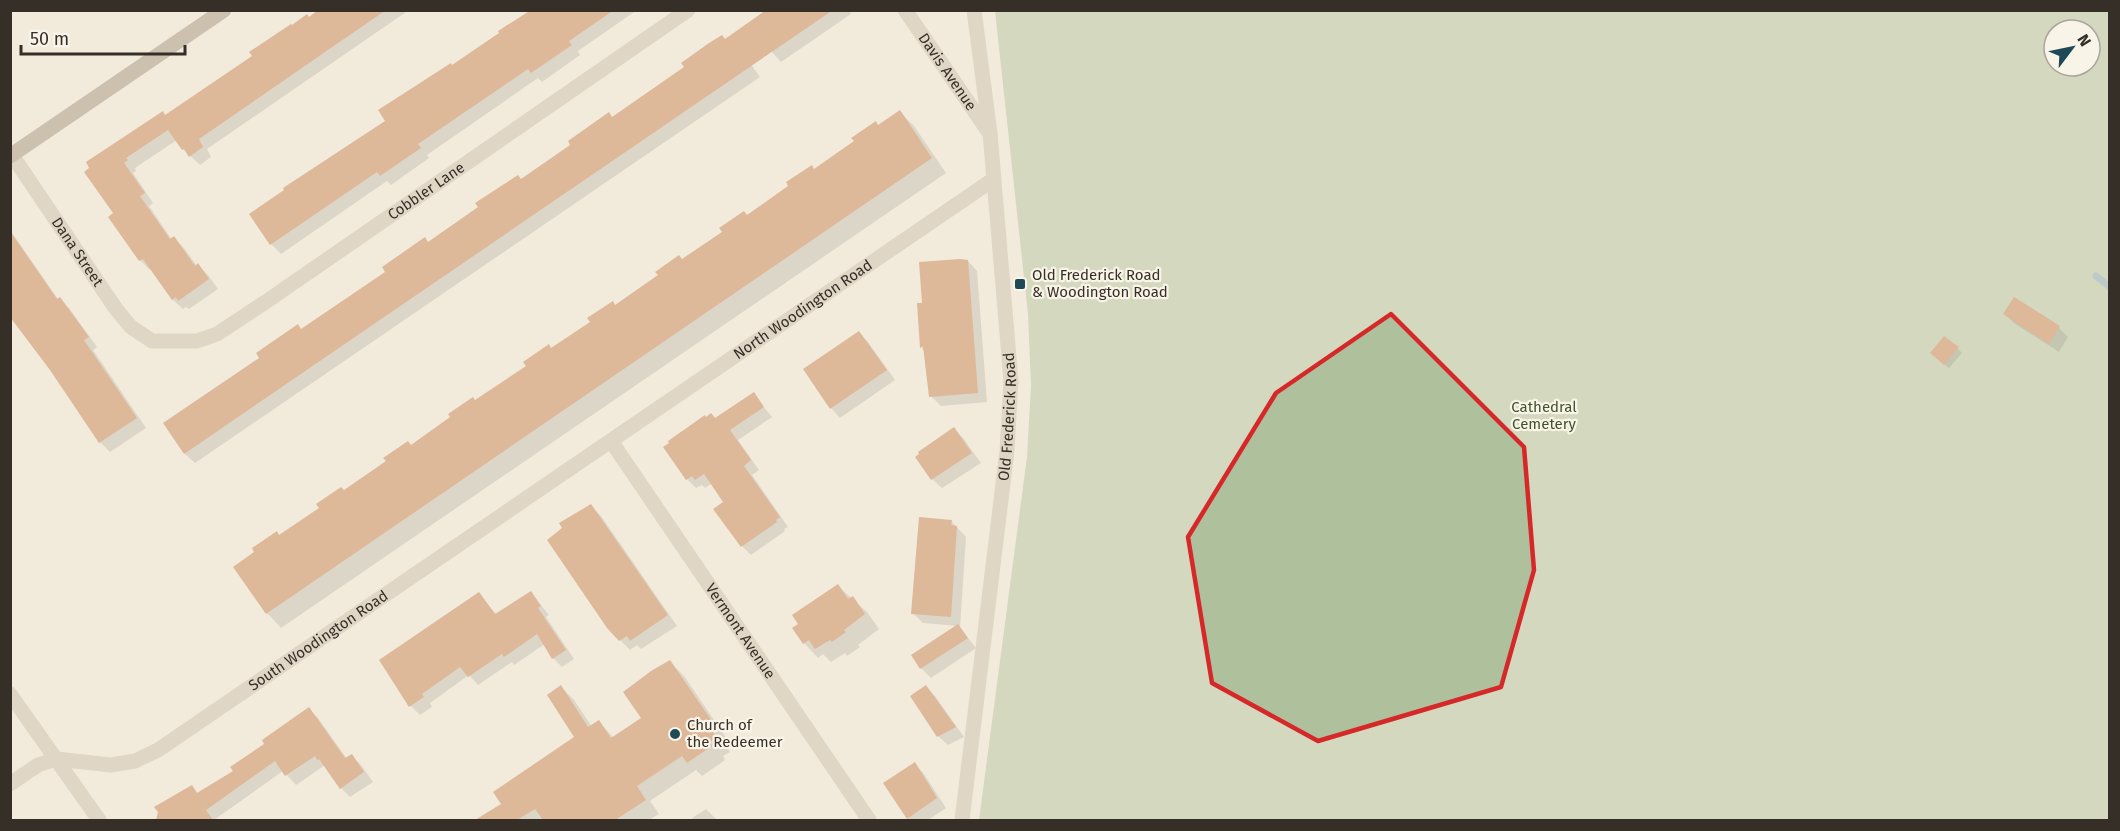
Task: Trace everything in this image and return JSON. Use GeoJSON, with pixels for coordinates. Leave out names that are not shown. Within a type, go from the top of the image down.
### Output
{"type":"FeatureCollection","features":[{"type":"Feature","properties":{"kind":"street"},"geometry":{"type":"LineString","coordinates":[[11,155],[224,10]]}},
{"type":"Feature","properties":{"kind":"street","name":"Cobbler Lane"},"geometry":{"type":"LineString","coordinates":[[152,341],[172,343],[196,341],[218,334],[688,10]]}},
{"type":"Feature","properties":{"kind":"street","name":"Davis Avenue"},"geometry":{"type":"LineString","coordinates":[[905,10],[990,133]]}},
{"type":"Feature","properties":{"kind":"street","name":"Old Frederick Road"},"geometry":{"type":"LineString","coordinates":[[962,820],[1007,451],[1011,381],[990,133],[974,10]]}},
{"type":"Feature","properties":{"kind":"street","name":"Dana Street"},"geometry":{"type":"LineString","coordinates":[[11,155],[116,309],[131,327],[152,341]]}},
{"type":"Feature","properties":{"kind":"street","name":"North Woodington Road"},"geometry":{"type":"LineString","coordinates":[[611,441],[994,179]]}},
{"type":"Feature","properties":{"kind":"street","name":"South Woodington Road"},"geometry":{"type":"LineString","coordinates":[[56,759],[111,765],[135,761],[158,750],[611,441]]}},
{"type":"Feature","properties":{"kind":"street","name":"Vermont Avenue"},"geometry":{"type":"LineString","coordinates":[[611,441],[869,820]]}},
{"type":"Feature","properties":{"kind":"street"},"geometry":{"type":"LineString","coordinates":[[10,694],[99,820]]}},
{"type":"Feature","properties":{"kind":"street"},"geometry":{"type":"LineString","coordinates":[[10,784],[38,765],[56,759]]}},
{"type":"Feature","properties":{"kind":"highlighted area"},"geometry":{"type":"Polygon","coordinates":[[[1391,314],[1524,447],[1534,570],[1501,687],[1318,741],[1212,683],[1188,537],[1276,393],[1391,314]]]}},
{"type":"Feature","properties":{"kind":"green space","name":"Cathedral Cemetery"},"geometry":{"type":"Polygon","coordinates":[[[995,11],[2109,11],[2109,820],[979,820],[1027,457],[1031,385],[1028,314],[995,11]]]}},
{"type":"Feature","properties":{"kind":"building"},"geometry":{"type":"Polygon","coordinates":[[[318,10],[386,10],[199,139],[203,147],[189,157],[168,130],[126,158],[128,160],[124,163],[145,193],[140,196],[170,239],[174,236],[195,266],[198,263],[209,279],[178,301],[176,297],[172,300],[143,259],[139,261],[108,217],[113,213],[84,172],[89,168],[86,162],[163,111],[165,115],[252,56],[249,52],[307,14],[309,17],[318,10]]]}},
{"type":"Feature","properties":{"kind":"building"},"geometry":{"type":"Polygon","coordinates":[[[531,10],[614,10],[569,41],[572,45],[531,73],[528,69],[418,144],[421,148],[380,176],[377,172],[270,245],[249,214],[284,190],[283,188],[385,121],[378,110],[451,63],[452,65],[531,10]]]}},
{"type":"Feature","properties":{"kind":"building"},"geometry":{"type":"Polygon","coordinates":[[[766,10],[833,10],[184,454],[163,423],[259,358],[256,353],[298,324],[301,329],[385,272],[382,267],[425,237],[428,242],[478,207],[475,203],[518,175],[521,179],[570,145],[568,141],[609,112],[612,117],[684,67],[681,63],[709,43],[722,35],[725,39],[766,10]]]}},
{"type":"Feature","properties":{"kind":"building"},"geometry":{"type":"Polygon","coordinates":[[[900,110],[932,158],[266,614],[233,567],[254,552],[252,548],[277,531],[279,535],[319,508],[316,504],[341,487],[344,490],[386,461],[383,458],[408,441],[411,445],[450,417],[448,414],[473,397],[475,400],[526,366],[523,362],[549,344],[551,348],[590,322],[587,318],[613,301],[615,305],[658,275],[655,272],[679,255],[682,259],[722,232],[719,228],[744,211],[747,215],[788,186],[786,182],[812,165],[814,169],[854,141],[851,138],[876,121],[878,125],[900,110]]]}},
{"type":"Feature","properties":{"kind":"building"},"geometry":{"type":"Polygon","coordinates":[[[10,231],[57,299],[60,297],[89,337],[84,340],[137,418],[99,443],[50,370],[10,317],[10,231]]]}},
{"type":"Feature","properties":{"kind":"building"},"geometry":{"type":"Polygon","coordinates":[[[968,260],[978,393],[929,397],[923,346],[920,348],[917,303],[922,303],[919,262],[968,260]]]}},
{"type":"Feature","properties":{"kind":"building"},"geometry":{"type":"Polygon","coordinates":[[[2014,297],[2060,326],[2049,344],[2003,314],[2014,297]]]}},
{"type":"Feature","properties":{"kind":"building"},"geometry":{"type":"Polygon","coordinates":[[[859,331],[887,370],[830,409],[803,369],[859,331]]]}},
{"type":"Feature","properties":{"kind":"building"},"geometry":{"type":"Polygon","coordinates":[[[1944,336],[1959,347],[1944,365],[1930,353],[1944,336]]]}},
{"type":"Feature","properties":{"kind":"building"},"geometry":{"type":"Polygon","coordinates":[[[754,392],[764,407],[730,430],[751,460],[744,466],[780,517],[776,520],[777,522],[741,547],[713,509],[723,502],[704,474],[695,480],[692,476],[686,480],[663,447],[705,415],[706,417],[711,413],[715,418],[754,392]]]}},
{"type":"Feature","properties":{"kind":"building"},"geometry":{"type":"Polygon","coordinates":[[[954,427],[972,453],[931,480],[915,457],[919,454],[918,452],[954,427]]]}},
{"type":"Feature","properties":{"kind":"building"},"geometry":{"type":"Polygon","coordinates":[[[591,504],[668,615],[630,641],[627,636],[619,641],[607,628],[547,540],[562,528],[559,523],[591,504]]]}},
{"type":"Feature","properties":{"kind":"building"},"geometry":{"type":"Polygon","coordinates":[[[919,517],[952,520],[951,525],[957,526],[951,617],[911,614],[919,517]]]}},
{"type":"Feature","properties":{"kind":"building"},"geometry":{"type":"Polygon","coordinates":[[[838,584],[848,599],[853,596],[865,614],[832,642],[830,640],[815,649],[809,640],[803,644],[792,628],[798,624],[792,615],[838,584]]]}},
{"type":"Feature","properties":{"kind":"building"},"geometry":{"type":"Polygon","coordinates":[[[531,591],[541,606],[538,608],[566,650],[552,659],[537,634],[504,657],[502,654],[468,677],[460,667],[422,694],[424,697],[409,707],[379,660],[479,592],[495,614],[531,591]]]}},
{"type":"Feature","properties":{"kind":"building"},"geometry":{"type":"Polygon","coordinates":[[[958,624],[968,638],[920,669],[911,655],[958,624]]]}},
{"type":"Feature","properties":{"kind":"building"},"geometry":{"type":"Polygon","coordinates":[[[670,660],[716,727],[712,731],[717,737],[710,742],[712,746],[687,763],[682,756],[637,786],[646,800],[615,820],[543,820],[535,809],[517,820],[475,820],[501,804],[493,792],[574,737],[547,695],[561,685],[588,727],[599,720],[611,738],[641,718],[623,692],[670,660]]]}},
{"type":"Feature","properties":{"kind":"building"},"geometry":{"type":"Polygon","coordinates":[[[926,685],[956,727],[937,737],[910,696],[926,685]]]}},
{"type":"Feature","properties":{"kind":"building"},"geometry":{"type":"Polygon","coordinates":[[[309,707],[345,758],[352,754],[364,772],[340,789],[315,756],[285,776],[275,761],[206,810],[213,820],[156,820],[158,812],[154,807],[192,785],[197,793],[233,771],[230,767],[264,744],[262,740],[309,707]]]}},
{"type":"Feature","properties":{"kind":"building"},"geometry":{"type":"Polygon","coordinates":[[[915,762],[937,798],[907,819],[883,783],[915,762]]]}},
{"type":"Feature","properties":{"kind":"waterway"},"geometry":{"type":"LineString","coordinates":[[2096,276],[2110,287]]}},
{"type":"Feature","properties":{"kind":"place","name":"Old Frederick Road & Woodington Road"},"geometry":{"type":"Point","coordinates":[1020,284]}},
{"type":"Feature","properties":{"kind":"place","name":"Church of the Redeemer"},"geometry":{"type":"Point","coordinates":[675,734]}}]}
